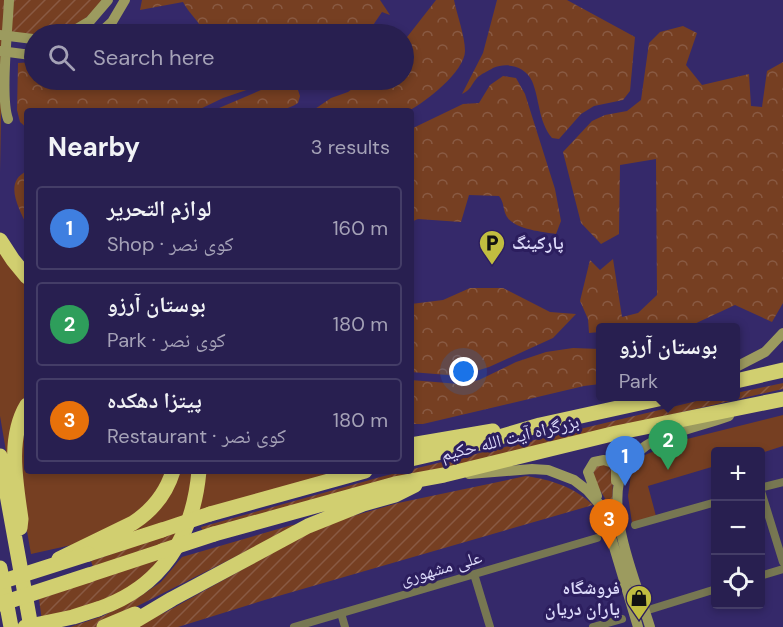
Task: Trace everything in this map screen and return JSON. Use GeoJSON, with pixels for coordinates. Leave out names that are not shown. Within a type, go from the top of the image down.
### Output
{"type":"FeatureCollection","features":[{"type":"Feature","properties":{"kind":"highway"},"geometry":{"type":"LineString","coordinates":[[0,240],[24,273]]}},
{"type":"Feature","properties":{"kind":"highway"},"geometry":{"type":"LineString","coordinates":[[740,380],[783,370]]}},
{"type":"Feature","properties":{"kind":"highway","name":"بزرگراه آیت الله حکیم"},"geometry":{"type":"LineString","coordinates":[[0,604],[214,534],[394,484],[438,476],[616,433],[783,399]]}},
{"type":"Feature","properties":{"kind":"highway","name":"بزرگراه آیت الله حکیم"},"geometry":{"type":"LineString","coordinates":[[414,458],[472,445],[540,425],[651,401]]}},
{"type":"Feature","properties":{"kind":"highway"},"geometry":{"type":"LineString","coordinates":[[18,555],[21,519],[15,458],[18,425],[24,412]]}},
{"type":"Feature","properties":{"kind":"highway"},"geometry":{"type":"LineString","coordinates":[[414,444],[540,425]]}},
{"type":"Feature","properties":{"kind":"highway"},"geometry":{"type":"LineString","coordinates":[[0,456],[31,627]]}},
{"type":"Feature","properties":{"kind":"highway"},"geometry":{"type":"LineString","coordinates":[[39,570],[144,516],[159,500],[172,474]]}},
{"type":"Feature","properties":{"kind":"highway"},"geometry":{"type":"LineString","coordinates":[[25,627],[73,617],[117,603],[155,577],[169,559],[193,510],[199,474]]}},
{"type":"Feature","properties":{"kind":"highway"},"geometry":{"type":"LineString","coordinates":[[1,584],[210,514],[355,474]]}},
{"type":"Feature","properties":{"kind":"highway"},"geometry":{"type":"LineString","coordinates":[[125,627],[172,599],[308,526],[363,504],[395,495],[438,476]]}},
{"type":"Feature","properties":{"kind":"highway"},"geometry":{"type":"LineString","coordinates":[[0,568],[1,584],[11,627]]}},
{"type":"Feature","properties":{"kind":"highway"},"geometry":{"type":"LineString","coordinates":[[104,627],[172,599]]}},
{"type":"Feature","properties":{"kind":"main road"},"geometry":{"type":"LineString","coordinates":[[8,119],[6,81],[9,0]]}},
{"type":"Feature","properties":{"kind":"main road"},"geometry":{"type":"LineString","coordinates":[[85,24],[108,0]]}},
{"type":"Feature","properties":{"kind":"main road"},"geometry":{"type":"LineString","coordinates":[[109,24],[125,0]]}},
{"type":"Feature","properties":{"kind":"main road"},"geometry":{"type":"LineString","coordinates":[[0,35],[24,38]]}},
{"type":"Feature","properties":{"kind":"main road"},"geometry":{"type":"LineString","coordinates":[[0,51],[24,54]]}},
{"type":"Feature","properties":{"kind":"main road"},"geometry":{"type":"LineString","coordinates":[[740,364],[765,352],[783,333]]}},
{"type":"Feature","properties":{"kind":"main road"},"geometry":{"type":"LineString","coordinates":[[616,496],[623,467],[629,459],[649,444],[764,403]]}},
{"type":"Feature","properties":{"kind":"main road"},"geometry":{"type":"LineString","coordinates":[[638,627],[602,507],[588,472],[594,462],[609,460],[615,465],[616,516],[650,627]]}},
{"type":"Feature","properties":{"kind":"main road"},"geometry":{"type":"LineString","coordinates":[[438,476],[532,469],[548,470],[574,480],[587,490],[602,507]]}},
{"type":"Feature","properties":{"kind":"street"},"geometry":{"type":"LineString","coordinates":[[765,487],[783,482]]}},
{"type":"Feature","properties":{"kind":"street"},"geometry":{"type":"LineString","coordinates":[[765,498],[779,533],[783,562]]}},
{"type":"Feature","properties":{"kind":"street"},"geometry":{"type":"LineString","coordinates":[[635,525],[711,503]]}},
{"type":"Feature","properties":{"kind":"street","name":"علی مشهوری"},"geometry":{"type":"LineString","coordinates":[[294,627],[597,538]]}},
{"type":"Feature","properties":{"kind":"street"},"geometry":{"type":"LineString","coordinates":[[765,574],[783,569]]}},
{"type":"Feature","properties":{"kind":"street"},"geometry":{"type":"LineString","coordinates":[[474,574],[490,627]]}},
{"type":"Feature","properties":{"kind":"street"},"geometry":{"type":"LineString","coordinates":[[645,611],[711,591]]}},
{"type":"Feature","properties":{"kind":"street"},"geometry":{"type":"LineString","coordinates":[[341,613],[345,627]]}},
{"type":"Feature","properties":{"kind":"street"},"geometry":{"type":"LineString","coordinates":[[593,627],[622,619]]}},
{"type":"Feature","properties":{"kind":"green space"},"geometry":{"type":"Polygon","coordinates":[[[0,0],[5,0],[0,172],[0,0]]]}},
{"type":"Feature","properties":{"kind":"green space"},"geometry":{"type":"Polygon","coordinates":[[[13,0],[103,0],[77,24],[24,24],[24,33],[11,33],[13,0]]]}},
{"type":"Feature","properties":{"kind":"green space"},"geometry":{"type":"Polygon","coordinates":[[[142,0],[380,0],[390,15],[382,12],[374,24],[199,24],[183,2],[140,10],[142,0]]]}},
{"type":"Feature","properties":{"kind":"green space"},"geometry":{"type":"Polygon","coordinates":[[[436,0],[454,0],[465,51],[458,68],[443,86],[413,108],[316,108],[331,98],[351,90],[414,90],[414,28],[436,0]]]}},
{"type":"Feature","properties":{"kind":"green space"},"geometry":{"type":"Polygon","coordinates":[[[497,0],[567,0],[635,37],[630,91],[623,100],[594,106],[581,114],[559,139],[552,138],[547,131],[532,81],[520,69],[504,65],[493,68],[479,77],[462,94],[483,53],[497,0]]]}},
{"type":"Feature","properties":{"kind":"green space"},"geometry":{"type":"Polygon","coordinates":[[[683,26],[697,33],[686,65],[702,85],[749,74],[751,106],[762,107],[767,71],[783,62],[783,303],[772,322],[735,305],[696,323],[596,323],[596,332],[589,333],[588,319],[580,301],[590,260],[600,270],[613,259],[622,317],[638,313],[657,295],[656,159],[620,165],[619,234],[601,244],[581,223],[563,152],[592,121],[605,115],[627,111],[641,100],[649,43],[660,32],[683,26]]]}},
{"type":"Feature","properties":{"kind":"green space"},"geometry":{"type":"Polygon","coordinates":[[[18,63],[24,63],[24,90],[246,90],[202,108],[24,108],[24,125],[20,122],[17,110],[18,63]]]}},
{"type":"Feature","properties":{"kind":"green space"},"geometry":{"type":"Polygon","coordinates":[[[503,76],[516,78],[525,94],[555,189],[561,221],[556,234],[514,224],[506,215],[499,196],[469,195],[461,222],[418,219],[414,221],[414,128],[463,104],[479,103],[490,85],[503,76]]]}},
{"type":"Feature","properties":{"kind":"green space"},"geometry":{"type":"Polygon","coordinates":[[[261,90],[298,90],[300,96],[298,103],[287,108],[219,108],[261,90]]]}},
{"type":"Feature","properties":{"kind":"green space"},"geometry":{"type":"Polygon","coordinates":[[[24,173],[24,219],[17,204],[14,188],[24,173]]]}},
{"type":"Feature","properties":{"kind":"green space"},"geometry":{"type":"Polygon","coordinates":[[[0,249],[24,279],[24,419],[13,492],[0,416],[0,249]]]}},
{"type":"Feature","properties":{"kind":"green space"},"geometry":{"type":"Polygon","coordinates":[[[470,288],[503,288],[550,312],[576,314],[553,338],[489,367],[460,376],[414,372],[414,304],[443,300],[470,288]]]}},
{"type":"Feature","properties":{"kind":"green space"},"geometry":{"type":"Polygon","coordinates":[[[573,348],[596,349],[596,384],[423,424],[414,424],[414,380],[459,384],[479,380],[516,362],[546,352],[573,348]]]}},
{"type":"Feature","properties":{"kind":"green space"},"geometry":{"type":"Polygon","coordinates":[[[783,383],[783,389],[740,399],[740,392],[783,383]]]}},
{"type":"Feature","properties":{"kind":"green space"},"geometry":{"type":"Polygon","coordinates":[[[697,401],[731,401],[560,440],[203,532],[201,527],[384,476],[414,474],[414,469],[697,401]]]}},
{"type":"Feature","properties":{"kind":"green space"},"geometry":{"type":"Polygon","coordinates":[[[783,415],[783,446],[765,452],[765,447],[711,447],[711,467],[648,486],[656,516],[632,523],[628,496],[631,474],[645,455],[675,442],[783,415]]]}},
{"type":"Feature","properties":{"kind":"green space"},"geometry":{"type":"Polygon","coordinates":[[[24,433],[24,474],[167,474],[165,481],[143,511],[76,544],[31,554],[18,468],[24,433]]]}},
{"type":"Feature","properties":{"kind":"green space"},"geometry":{"type":"Polygon","coordinates":[[[598,465],[608,465],[613,475],[612,520],[606,500],[593,479],[594,469],[598,465]]]}},
{"type":"Feature","properties":{"kind":"green space"},"geometry":{"type":"Polygon","coordinates":[[[174,474],[195,474],[188,515],[94,546],[119,533],[174,474]]]}},
{"type":"Feature","properties":{"kind":"green space"},"geometry":{"type":"Polygon","coordinates":[[[203,474],[329,474],[198,512],[203,474]]]}},
{"type":"Feature","properties":{"kind":"green space"},"geometry":{"type":"Polygon","coordinates":[[[526,476],[562,485],[578,493],[593,505],[178,627],[134,627],[166,612],[301,537],[339,520],[398,503],[526,476]]]}},
{"type":"Feature","properties":{"kind":"green space"},"geometry":{"type":"Polygon","coordinates":[[[300,524],[96,627],[70,627],[103,616],[139,597],[161,582],[182,557],[300,524]]]}},
{"type":"Feature","properties":{"kind":"green space"},"geometry":{"type":"Polygon","coordinates":[[[177,532],[173,540],[93,567],[91,561],[177,532]]]}},
{"type":"Feature","properties":{"kind":"green space"},"geometry":{"type":"Polygon","coordinates":[[[164,557],[125,593],[42,621],[39,599],[164,557]]]}},
{"type":"Feature","properties":{"kind":"place","name":"پارکینگ"},"geometry":{"type":"Point","coordinates":[492,266]}},
{"type":"Feature","properties":{"kind":"place","name":"بوستان آرزو"},"geometry":{"type":"Point","coordinates":[668,470]}},
{"type":"Feature","properties":{"kind":"place","name":"لوازم التحریر"},"geometry":{"type":"Point","coordinates":[625,486]}},
{"type":"Feature","properties":{"kind":"place","name":"پیتزا دهکده"},"geometry":{"type":"Point","coordinates":[609,549]}},
{"type":"Feature","properties":{"kind":"place","name":"فروشگاه یاران دریان"},"geometry":{"type":"Point","coordinates":[639,621]}}]}
